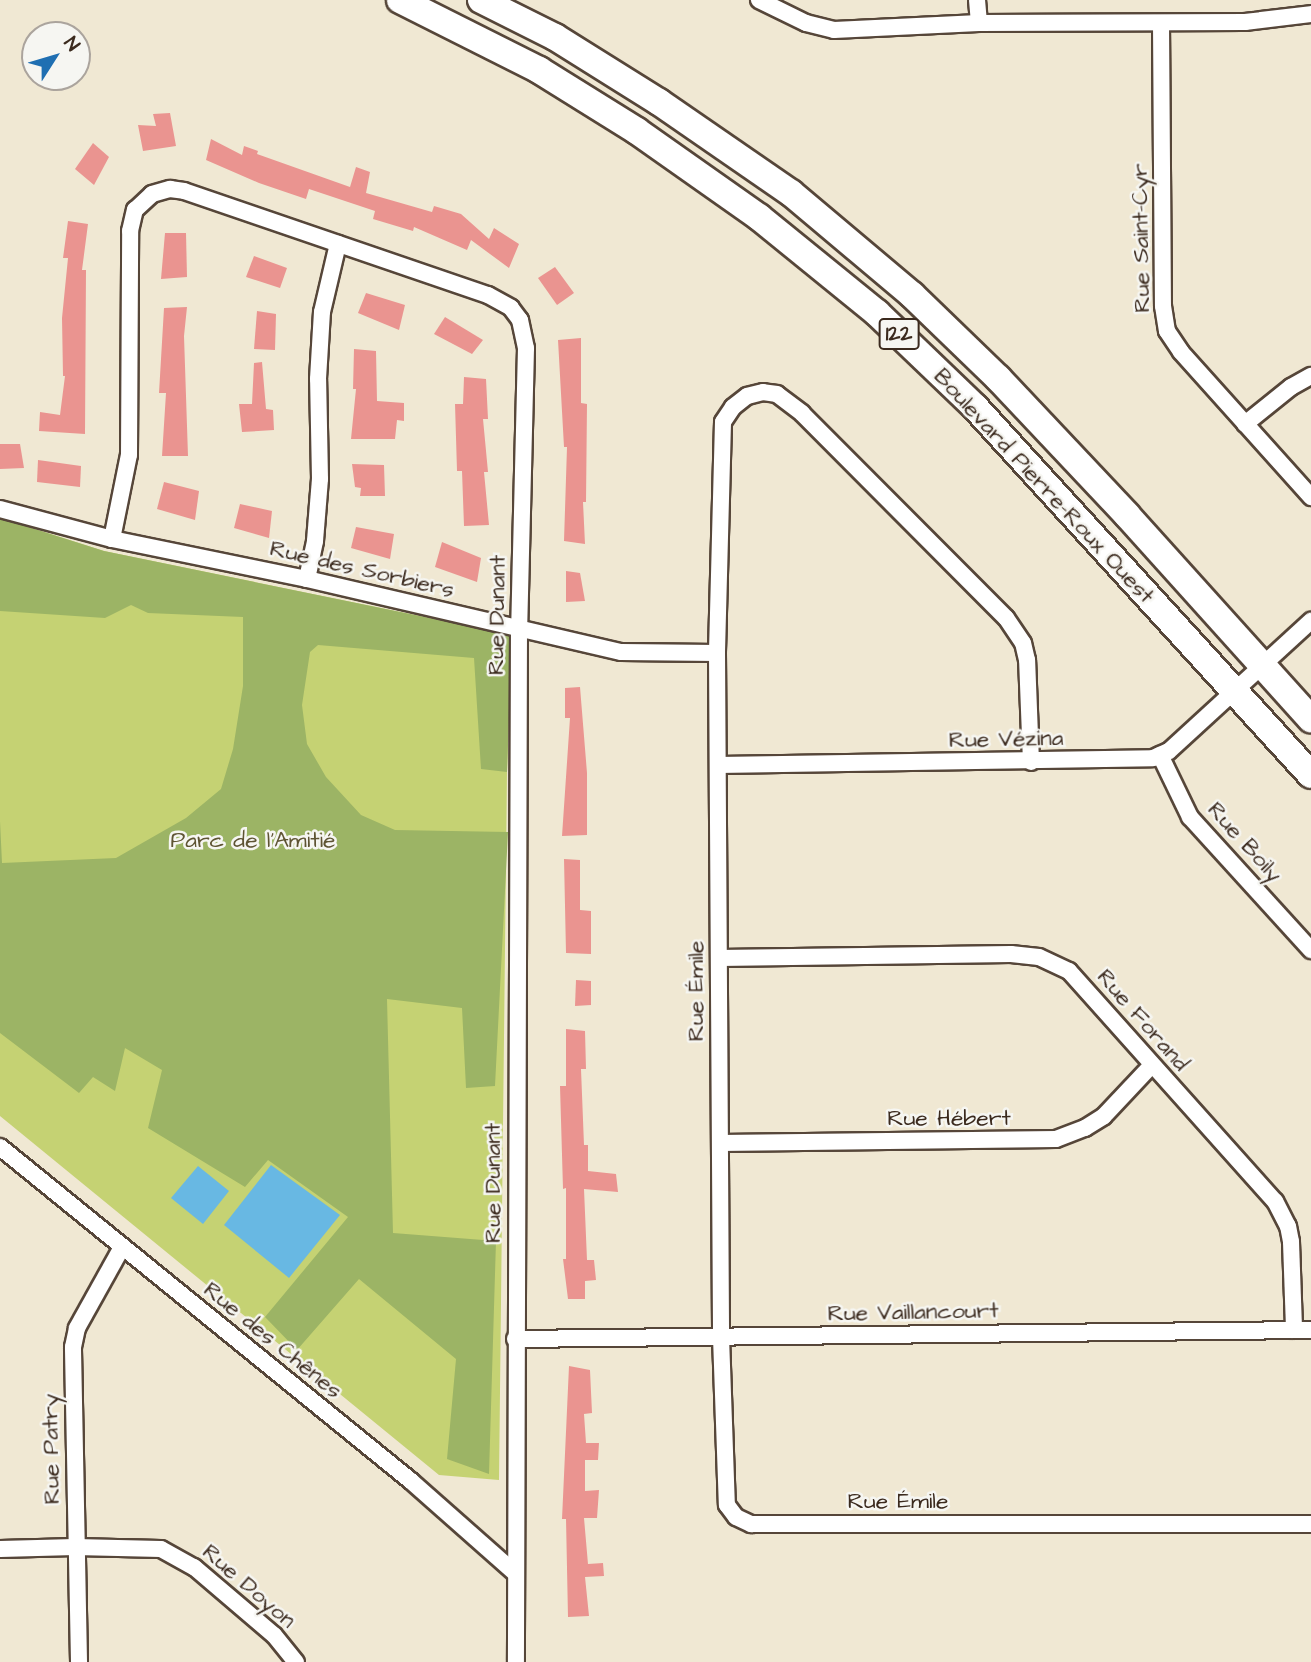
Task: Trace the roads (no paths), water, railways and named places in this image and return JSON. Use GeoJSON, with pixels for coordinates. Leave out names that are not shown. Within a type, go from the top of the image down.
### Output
{"type":"FeatureCollection","features":[{"type":"Feature","properties":{"kind":"main road","name":"Boulevard Pierre-Roux Ouest"},"geometry":{"type":"LineString","coordinates":[[400,0],[539,70],[637,131],[759,217],[877,313],[975,407],[1311,775]]}},
{"type":"Feature","properties":{"kind":"main road","name":"Boulevard Pierre-Roux Ouest"},"geometry":{"type":"LineString","coordinates":[[481,0],[555,37],[659,102],[791,193],[912,295],[998,379],[1127,515],[1262,668],[1311,719]]}},
{"type":"Feature","properties":{"kind":"street"},"geometry":{"type":"LineString","coordinates":[[758,0],[806,23],[834,30],[979,23],[1245,22],[1311,14]]}},
{"type":"Feature","properties":{"kind":"street"},"geometry":{"type":"LineString","coordinates":[[977,0],[979,23]]}},
{"type":"Feature","properties":{"kind":"street","name":"Rue Saint-Cyr"},"geometry":{"type":"LineString","coordinates":[[1161,24],[1163,306],[1167,331],[1181,352],[1311,498]]}},
{"type":"Feature","properties":{"kind":"street","name":"Rue Dunant"},"geometry":{"type":"LineString","coordinates":[[112,539],[129,455],[130,231],[135,210],[152,194],[170,189],[184,191],[488,295],[511,308],[520,320],[526,348],[519,628],[514,1572],[516,1662]]}},
{"type":"Feature","properties":{"kind":"street"},"geometry":{"type":"LineString","coordinates":[[307,579],[315,541],[320,479],[318,379],[322,312],[338,244]]}},
{"type":"Feature","properties":{"kind":"street"},"geometry":{"type":"LineString","coordinates":[[1245,424],[1291,387],[1311,376]]}},
{"type":"Feature","properties":{"kind":"street","name":"Rue Émile"},"geometry":{"type":"LineString","coordinates":[[1031,762],[1028,674],[1023,643],[1017,632],[802,413],[777,394],[763,392],[747,396],[723,422],[717,653],[721,1337],[724,1494],[727,1505],[736,1517],[751,1524],[1311,1524]]}},
{"type":"Feature","properties":{"kind":"street","name":"Rue des Sorbiers"},"geometry":{"type":"LineString","coordinates":[[0,509],[112,539],[307,579],[621,652],[717,653]]}},
{"type":"Feature","properties":{"kind":"street","name":"Rue Vézina"},"geometry":{"type":"LineString","coordinates":[[718,765],[1117,761],[1160,755],[1170,751],[1236,693],[1311,621]]}},
{"type":"Feature","properties":{"kind":"street","name":"Rue Boily"},"geometry":{"type":"LineString","coordinates":[[1160,755],[1190,817],[1311,950]]}},
{"type":"Feature","properties":{"kind":"street","name":"Rue Forand"},"geometry":{"type":"LineString","coordinates":[[719,958],[1011,954],[1039,957],[1069,971],[1081,981],[1151,1066],[1267,1191],[1282,1214],[1291,1242],[1294,1330]]}},
{"type":"Feature","properties":{"kind":"street","name":"Rue Hébert"},"geometry":{"type":"LineString","coordinates":[[720,1143],[1056,1139],[1085,1128],[1104,1116],[1151,1066]]}},
{"type":"Feature","properties":{"kind":"street","name":"Rue des Chênes"},"geometry":{"type":"LineString","coordinates":[[0,1147],[401,1472],[514,1572]]}},
{"type":"Feature","properties":{"kind":"street","name":"Rue Patry"},"geometry":{"type":"LineString","coordinates":[[79,1662],[73,1347],[77,1328],[122,1247]]}},
{"type":"Feature","properties":{"kind":"street","name":"Rue Vaillancourt"},"geometry":{"type":"LineString","coordinates":[[515,1339],[1311,1330]]}},
{"type":"Feature","properties":{"kind":"street","name":"Rue Doyon"},"geometry":{"type":"LineString","coordinates":[[0,1549],[161,1549],[179,1557],[274,1635],[296,1662]]}},
{"type":"Feature","properties":{"kind":"water"},"geometry":{"type":"Polygon","coordinates":[[[271,1165],[340,1215],[289,1278],[224,1225],[271,1165]]]}},
{"type":"Feature","properties":{"kind":"water"},"geometry":{"type":"Polygon","coordinates":[[[198,1166],[229,1191],[203,1224],[171,1198],[198,1166]]]}},
{"type":"Feature","properties":{"kind":"park label","name":"Parc de l'Amitié"},"geometry":{"type":"Point","coordinates":[253,840]}}]}
